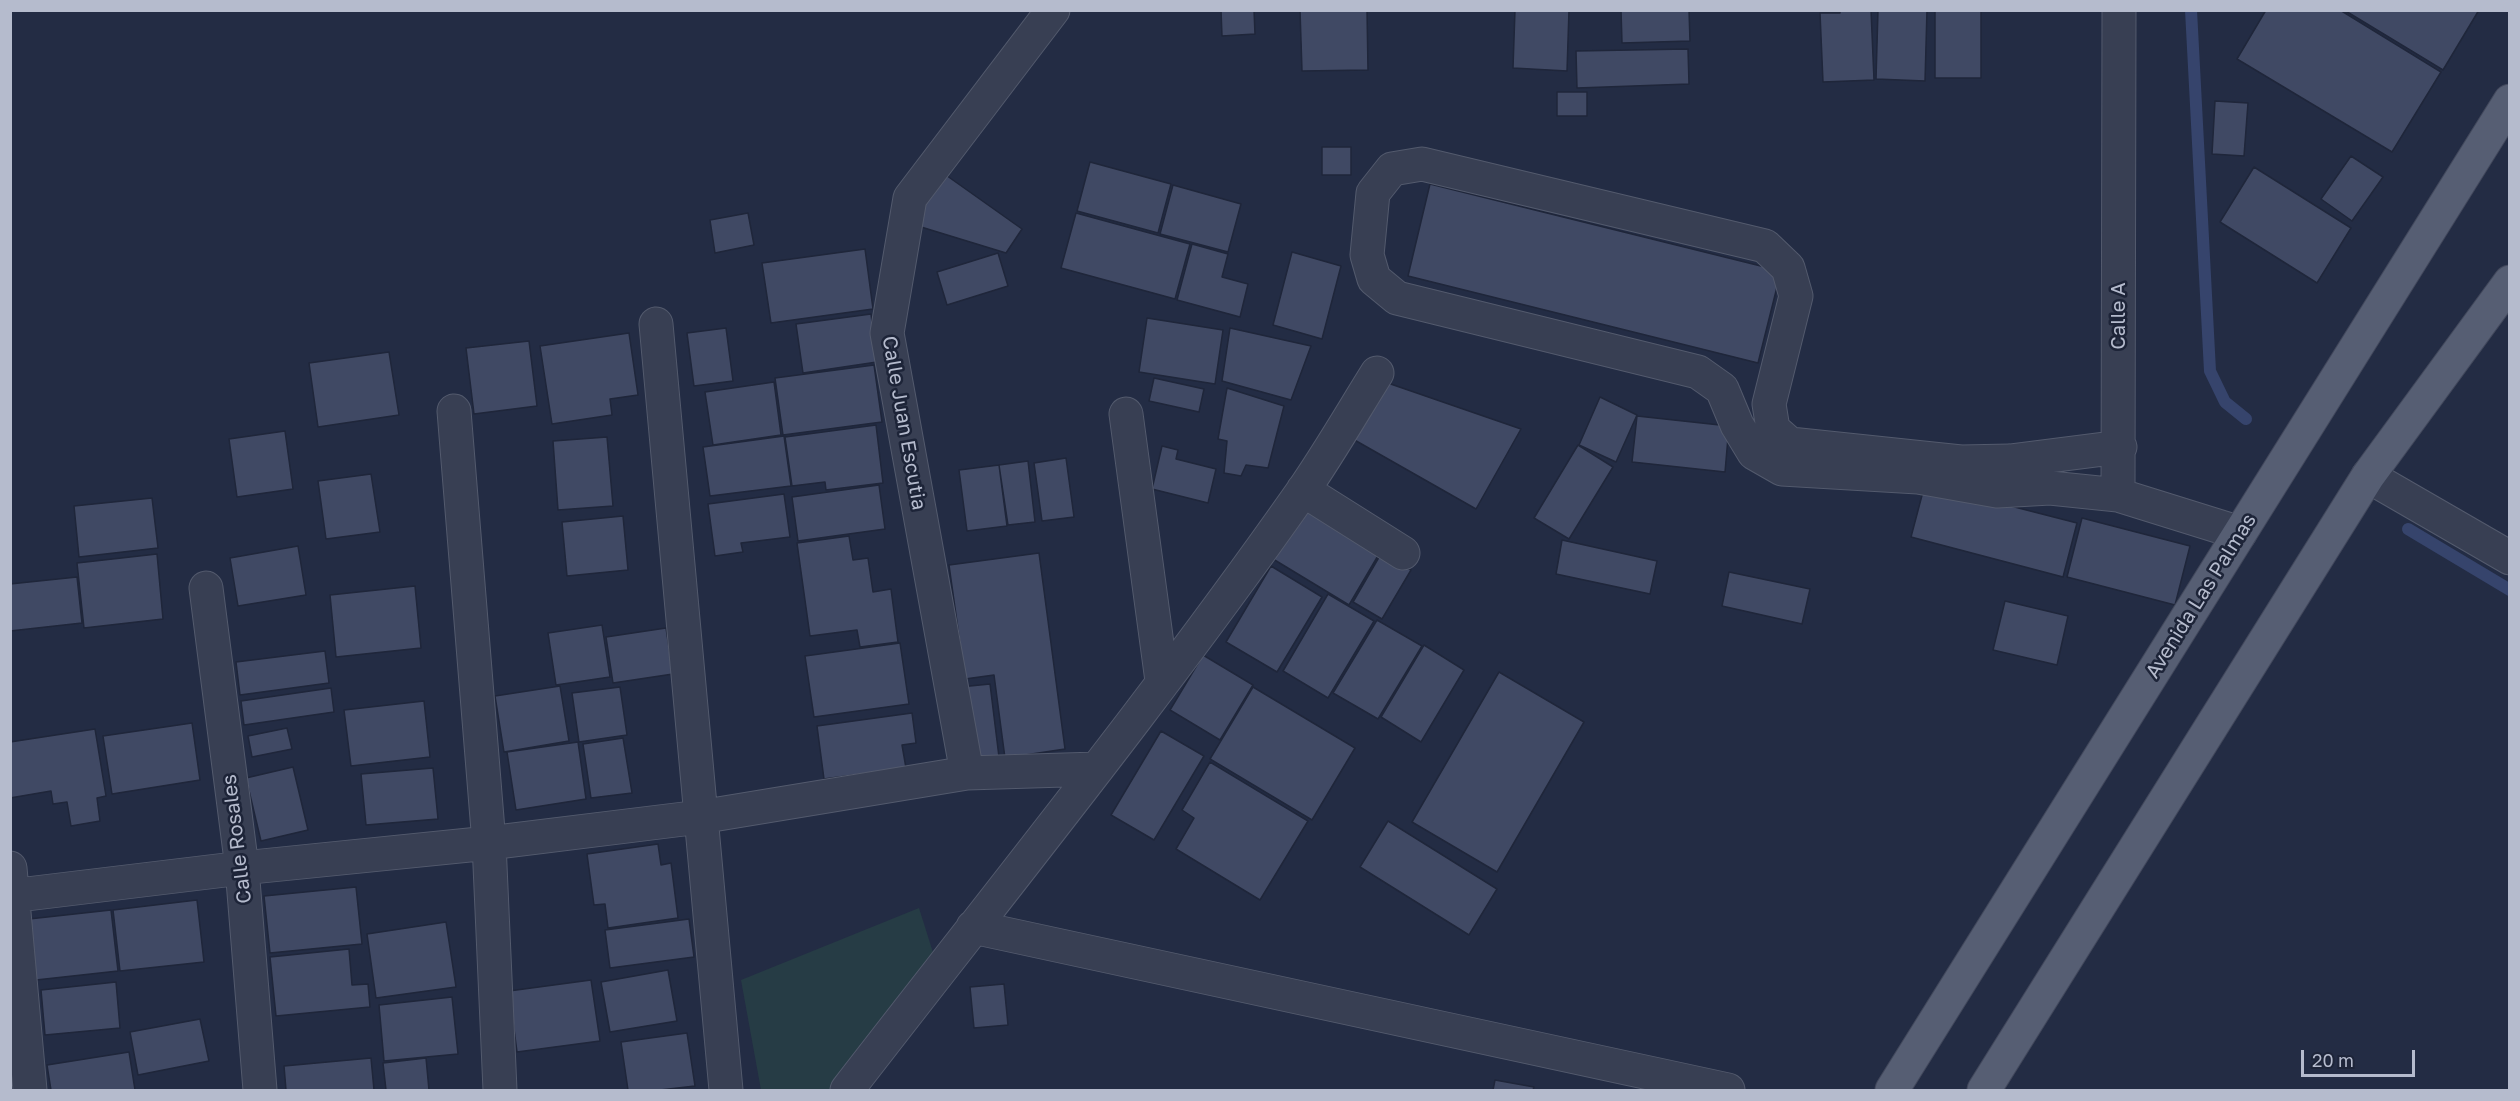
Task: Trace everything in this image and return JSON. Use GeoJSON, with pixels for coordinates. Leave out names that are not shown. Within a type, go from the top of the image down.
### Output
{"type":"FeatureCollection","features":[{"type":"Feature","properties":{"kind":"main road","name":"Avenida Las Palmas"},"geometry":{"type":"LineString","coordinates":[[1892,1090],[2510,101]]}},
{"type":"Feature","properties":{"kind":"main road"},"geometry":{"type":"LineString","coordinates":[[1984,1090],[2368,476],[2510,282]]}},
{"type":"Feature","properties":{"kind":"street","name":"Calle Juan Escutia"},"geometry":{"type":"LineString","coordinates":[[967,773],[887,333],[910,198],[1053,10]]}},
{"type":"Feature","properties":{"kind":"street","name":"Calle A"},"geometry":{"type":"LineString","coordinates":[[2118,495],[2120,447],[2119,10]]}},
{"type":"Feature","properties":{"kind":"street"},"geometry":{"type":"LineString","coordinates":[[2120,447],[2010,460],[1961,462],[1790,444],[1773,429],[1769,404],[1796,296],[1788,268],[1765,246],[1422,164],[1392,169],[1373,193],[1367,255],[1374,279],[1397,298],[1698,372],[1722,389],[1737,425],[1754,453],[1782,469],[1918,477],[1997,491],[2050,488],[2118,495],[2240,533]]}},
{"type":"Feature","properties":{"kind":"street"},"geometry":{"type":"LineString","coordinates":[[656,324],[726,1090]]}},
{"type":"Feature","properties":{"kind":"street"},"geometry":{"type":"LineString","coordinates":[[847,1090],[1097,769],[1303,490],[1377,373]]}},
{"type":"Feature","properties":{"kind":"street"},"geometry":{"type":"LineString","coordinates":[[454,411],[489,843],[500,1090]]}},
{"type":"Feature","properties":{"kind":"street"},"geometry":{"type":"LineString","coordinates":[[1126,414],[1162,681]]}},
{"type":"Feature","properties":{"kind":"street"},"geometry":{"type":"LineString","coordinates":[[2368,476],[2510,558]]}},
{"type":"Feature","properties":{"kind":"street"},"geometry":{"type":"LineString","coordinates":[[1303,490],[1403,553]]}},
{"type":"Feature","properties":{"kind":"street","name":"Calle Rosales"},"geometry":{"type":"LineString","coordinates":[[206,588],[242,868],[260,1090]]}},
{"type":"Feature","properties":{"kind":"street"},"geometry":{"type":"LineString","coordinates":[[30,1090],[12,887],[242,868],[489,843],[700,817],[967,773],[1097,769]]}},
{"type":"Feature","properties":{"kind":"street"},"geometry":{"type":"LineString","coordinates":[[973,927],[1728,1090]]}},
{"type":"Feature","properties":{"kind":"shaded area"},"geometry":{"type":"Polygon","coordinates":[[[919,908],[936,962],[829,1090],[761,1090],[741,980],[919,908]]]}},
{"type":"Feature","properties":{"kind":"building"},"geometry":{"type":"Polygon","coordinates":[[[1221,10],[1254,10],[1255,34],[1222,36],[1221,10]]]}},
{"type":"Feature","properties":{"kind":"building"},"geometry":{"type":"Polygon","coordinates":[[[1300,10],[1367,10],[1368,70],[1302,71],[1300,10]]]}},
{"type":"Feature","properties":{"kind":"building"},"geometry":{"type":"Polygon","coordinates":[[[1515,10],[1569,10],[1567,71],[1513,68],[1515,10]]]}},
{"type":"Feature","properties":{"kind":"building"},"geometry":{"type":"Polygon","coordinates":[[[1621,10],[1689,10],[1690,41],[1622,43],[1621,10]]]}},
{"type":"Feature","properties":{"kind":"building"},"geometry":{"type":"Polygon","coordinates":[[[1840,10],[1871,10],[1874,80],[1823,82],[1820,13],[1840,13],[1840,10]]]}},
{"type":"Feature","properties":{"kind":"building"},"geometry":{"type":"Polygon","coordinates":[[[1878,10],[1927,10],[1925,81],[1876,79],[1878,10]]]}},
{"type":"Feature","properties":{"kind":"building"},"geometry":{"type":"Polygon","coordinates":[[[1935,10],[1981,10],[1981,78],[1935,78],[1935,10]]]}},
{"type":"Feature","properties":{"kind":"building"},"geometry":{"type":"Polygon","coordinates":[[[2266,10],[2340,10],[2441,72],[2392,152],[2237,59],[2266,10]]]}},
{"type":"Feature","properties":{"kind":"building"},"geometry":{"type":"Polygon","coordinates":[[[2344,10],[2479,10],[2443,70],[2344,10]]]}},
{"type":"Feature","properties":{"kind":"building"},"geometry":{"type":"Polygon","coordinates":[[[1688,49],[1689,84],[1577,88],[1576,51],[1688,49]]]}},
{"type":"Feature","properties":{"kind":"building"},"geometry":{"type":"Polygon","coordinates":[[[1557,92],[1587,92],[1587,116],[1557,116],[1557,92]]]}},
{"type":"Feature","properties":{"kind":"building"},"geometry":{"type":"Polygon","coordinates":[[[2215,101],[2248,103],[2244,156],[2212,154],[2215,101]]]}},
{"type":"Feature","properties":{"kind":"building"},"geometry":{"type":"Polygon","coordinates":[[[1322,147],[1351,147],[1351,175],[1322,175],[1322,147]]]}},
{"type":"Feature","properties":{"kind":"building"},"geometry":{"type":"Polygon","coordinates":[[[2351,156],[2383,177],[2352,221],[2321,199],[2351,156]]]}},
{"type":"Feature","properties":{"kind":"building"},"geometry":{"type":"Polygon","coordinates":[[[1090,162],[1171,184],[1158,233],[1077,211],[1090,162]]]}},
{"type":"Feature","properties":{"kind":"building"},"geometry":{"type":"Polygon","coordinates":[[[2254,167],[2351,228],[2317,283],[2220,222],[2254,167]]]}},
{"type":"Feature","properties":{"kind":"building"},"geometry":{"type":"Polygon","coordinates":[[[943,173],[1022,229],[1006,253],[908,223],[943,173]]]}},
{"type":"Feature","properties":{"kind":"building"},"geometry":{"type":"Polygon","coordinates":[[[1430,184],[1781,271],[1758,363],[1408,276],[1430,184]]]}},
{"type":"Feature","properties":{"kind":"building"},"geometry":{"type":"Polygon","coordinates":[[[1173,185],[1241,204],[1228,252],[1160,234],[1173,185]]]}},
{"type":"Feature","properties":{"kind":"building"},"geometry":{"type":"Polygon","coordinates":[[[748,213],[754,245],[715,253],[710,220],[748,213]]]}},
{"type":"Feature","properties":{"kind":"building"},"geometry":{"type":"Polygon","coordinates":[[[1076,213],[1190,244],[1175,299],[1061,268],[1076,213]]]}},
{"type":"Feature","properties":{"kind":"building"},"geometry":{"type":"Polygon","coordinates":[[[1192,244],[1228,254],[1222,277],[1248,284],[1240,317],[1177,300],[1192,244]]]}},
{"type":"Feature","properties":{"kind":"building"},"geometry":{"type":"Polygon","coordinates":[[[865,249],[873,309],[771,323],[762,263],[865,249]]]}},
{"type":"Feature","properties":{"kind":"building"},"geometry":{"type":"Polygon","coordinates":[[[1292,252],[1341,266],[1322,339],[1273,325],[1292,252]]]}},
{"type":"Feature","properties":{"kind":"building"},"geometry":{"type":"Polygon","coordinates":[[[998,253],[1008,286],[947,305],[937,272],[998,253]]]}},
{"type":"Feature","properties":{"kind":"building"},"geometry":{"type":"Polygon","coordinates":[[[871,314],[877,362],[803,373],[796,324],[871,314]]]}},
{"type":"Feature","properties":{"kind":"building"},"geometry":{"type":"Polygon","coordinates":[[[1147,318],[1223,330],[1215,384],[1139,372],[1147,318]]]}},
{"type":"Feature","properties":{"kind":"building"},"geometry":{"type":"Polygon","coordinates":[[[726,328],[733,381],[694,386],[687,333],[726,328]]]}},
{"type":"Feature","properties":{"kind":"building"},"geometry":{"type":"Polygon","coordinates":[[[1230,328],[1311,346],[1291,400],[1222,381],[1230,328]]]}},
{"type":"Feature","properties":{"kind":"building"},"geometry":{"type":"Polygon","coordinates":[[[629,333],[638,395],[610,399],[612,415],[552,424],[540,346],[629,333]]]}},
{"type":"Feature","properties":{"kind":"building"},"geometry":{"type":"Polygon","coordinates":[[[529,341],[537,406],[474,414],[466,348],[529,341]]]}},
{"type":"Feature","properties":{"kind":"building"},"geometry":{"type":"Polygon","coordinates":[[[389,352],[399,415],[318,427],[309,363],[389,352]]]}},
{"type":"Feature","properties":{"kind":"building"},"geometry":{"type":"Polygon","coordinates":[[[874,365],[882,422],[783,435],[775,378],[874,365]]]}},
{"type":"Feature","properties":{"kind":"building"},"geometry":{"type":"Polygon","coordinates":[[[1154,378],[1204,389],[1199,412],[1149,401],[1154,378]]]}},
{"type":"Feature","properties":{"kind":"building"},"geometry":{"type":"Polygon","coordinates":[[[1382,381],[1521,429],[1476,509],[1351,438],[1382,381]]]}},
{"type":"Feature","properties":{"kind":"building"},"geometry":{"type":"Polygon","coordinates":[[[774,382],[781,435],[713,445],[705,392],[774,382]]]}},
{"type":"Feature","properties":{"kind":"building"},"geometry":{"type":"Polygon","coordinates":[[[1227,388],[1284,406],[1268,468],[1246,465],[1241,476],[1224,473],[1227,441],[1218,439],[1227,388]]]}},
{"type":"Feature","properties":{"kind":"building"},"geometry":{"type":"Polygon","coordinates":[[[1600,397],[1637,415],[1616,462],[1579,445],[1600,397]]]}},
{"type":"Feature","properties":{"kind":"building"},"geometry":{"type":"Polygon","coordinates":[[[1637,416],[1729,426],[1725,472],[1632,462],[1637,416]]]}},
{"type":"Feature","properties":{"kind":"building"},"geometry":{"type":"Polygon","coordinates":[[[876,425],[883,483],[826,490],[825,482],[792,486],[785,437],[876,425]]]}},
{"type":"Feature","properties":{"kind":"building"},"geometry":{"type":"Polygon","coordinates":[[[285,431],[293,489],[237,497],[229,439],[285,431]]]}},
{"type":"Feature","properties":{"kind":"building"},"geometry":{"type":"Polygon","coordinates":[[[784,436],[791,486],[710,496],[703,447],[784,436]]]}},
{"type":"Feature","properties":{"kind":"building"},"geometry":{"type":"Polygon","coordinates":[[[607,437],[613,506],[558,510],[553,441],[607,437]]]}},
{"type":"Feature","properties":{"kind":"building"},"geometry":{"type":"Polygon","coordinates":[[[1578,445],[1613,467],[1569,539],[1534,518],[1578,445]]]}},
{"type":"Feature","properties":{"kind":"building"},"geometry":{"type":"Polygon","coordinates":[[[1162,446],[1178,450],[1176,459],[1216,469],[1208,503],[1152,489],[1162,446]]]}},
{"type":"Feature","properties":{"kind":"building"},"geometry":{"type":"Polygon","coordinates":[[[1066,458],[1074,517],[1042,521],[1034,463],[1066,458]]]}},
{"type":"Feature","properties":{"kind":"building"},"geometry":{"type":"Polygon","coordinates":[[[1028,461],[1035,522],[1008,525],[999,465],[1028,461]]]}},
{"type":"Feature","properties":{"kind":"building"},"geometry":{"type":"Polygon","coordinates":[[[999,465],[1007,526],[967,531],[959,470],[999,465]]]}},
{"type":"Feature","properties":{"kind":"building"},"geometry":{"type":"Polygon","coordinates":[[[371,474],[380,532],[326,539],[318,481],[371,474]]]}},
{"type":"Feature","properties":{"kind":"building"},"geometry":{"type":"Polygon","coordinates":[[[1925,484],[2077,523],[2063,577],[1911,537],[1925,484]]]}},
{"type":"Feature","properties":{"kind":"building"},"geometry":{"type":"Polygon","coordinates":[[[879,485],[885,529],[798,541],[792,497],[879,485]]]}},
{"type":"Feature","properties":{"kind":"building"},"geometry":{"type":"Polygon","coordinates":[[[784,494],[790,537],[741,543],[743,552],[715,556],[708,504],[784,494]]]}},
{"type":"Feature","properties":{"kind":"building"},"geometry":{"type":"Polygon","coordinates":[[[152,498],[158,548],[79,557],[74,506],[152,498]]]}},
{"type":"Feature","properties":{"kind":"building"},"geometry":{"type":"Polygon","coordinates":[[[1303,508],[1379,554],[1349,605],[1273,559],[1303,508]]]}},
{"type":"Feature","properties":{"kind":"building"},"geometry":{"type":"Polygon","coordinates":[[[623,516],[628,570],[567,576],[562,522],[623,516]]]}},
{"type":"Feature","properties":{"kind":"building"},"geometry":{"type":"Polygon","coordinates":[[[2082,518],[2190,546],[2175,605],[2067,577],[2082,518]]]}},
{"type":"Feature","properties":{"kind":"building"},"geometry":{"type":"Polygon","coordinates":[[[849,536],[853,560],[868,558],[873,592],[891,589],[898,642],[860,647],[857,630],[810,636],[797,543],[849,536]]]}},
{"type":"Feature","properties":{"kind":"building"},"geometry":{"type":"Polygon","coordinates":[[[1562,540],[1657,561],[1650,594],[1556,574],[1562,540]]]}},
{"type":"Feature","properties":{"kind":"building"},"geometry":{"type":"Polygon","coordinates":[[[298,546],[306,595],[238,606],[230,558],[298,546]]]}},
{"type":"Feature","properties":{"kind":"building"},"geometry":{"type":"Polygon","coordinates":[[[1382,552],[1411,570],[1382,619],[1353,602],[1382,552]]]}},
{"type":"Feature","properties":{"kind":"building"},"geometry":{"type":"Polygon","coordinates":[[[1039,553],[1065,749],[1005,758],[994,675],[965,679],[949,565],[1039,553]]]}},
{"type":"Feature","properties":{"kind":"building"},"geometry":{"type":"Polygon","coordinates":[[[157,554],[163,619],[84,628],[77,563],[157,554]]]}},
{"type":"Feature","properties":{"kind":"building"},"geometry":{"type":"Polygon","coordinates":[[[1271,566],[1322,597],[1277,672],[1226,642],[1271,566]]]}},
{"type":"Feature","properties":{"kind":"building"},"geometry":{"type":"Polygon","coordinates":[[[1729,572],[1810,589],[1802,624],[1722,606],[1729,572]]]}},
{"type":"Feature","properties":{"kind":"building"},"geometry":{"type":"Polygon","coordinates":[[[77,577],[82,623],[10,631],[10,584],[77,577]]]}},
{"type":"Feature","properties":{"kind":"building"},"geometry":{"type":"Polygon","coordinates":[[[415,586],[421,648],[336,657],[330,595],[415,586]]]}},
{"type":"Feature","properties":{"kind":"building"},"geometry":{"type":"Polygon","coordinates":[[[1328,594],[1374,621],[1328,698],[1283,671],[1328,594]]]}},
{"type":"Feature","properties":{"kind":"building"},"geometry":{"type":"Polygon","coordinates":[[[2005,601],[2068,616],[2057,665],[1993,650],[2005,601]]]}},
{"type":"Feature","properties":{"kind":"building"},"geometry":{"type":"Polygon","coordinates":[[[1377,620],[1422,646],[1378,719],[1333,693],[1377,620]]]}},
{"type":"Feature","properties":{"kind":"building"},"geometry":{"type":"Polygon","coordinates":[[[602,625],[610,677],[556,685],[548,633],[602,625]]]}},
{"type":"Feature","properties":{"kind":"building"},"geometry":{"type":"Polygon","coordinates":[[[666,628],[673,674],[613,683],[606,637],[666,628]]]}},
{"type":"Feature","properties":{"kind":"building"},"geometry":{"type":"Polygon","coordinates":[[[900,643],[909,704],[814,717],[805,656],[900,643]]]}},
{"type":"Feature","properties":{"kind":"building"},"geometry":{"type":"Polygon","coordinates":[[[1424,645],[1464,670],[1421,742],[1381,717],[1424,645]]]}},
{"type":"Feature","properties":{"kind":"building"},"geometry":{"type":"Polygon","coordinates":[[[325,651],[329,683],[240,695],[236,662],[325,651]]]}},
{"type":"Feature","properties":{"kind":"building"},"geometry":{"type":"Polygon","coordinates":[[[1203,655],[1253,685],[1220,740],[1170,710],[1203,655]]]}},
{"type":"Feature","properties":{"kind":"building"},"geometry":{"type":"Polygon","coordinates":[[[1499,672],[1584,722],[1497,872],[1412,822],[1499,672]]]}},
{"type":"Feature","properties":{"kind":"building"},"geometry":{"type":"Polygon","coordinates":[[[990,684],[999,757],[971,760],[960,687],[990,684]]]}},
{"type":"Feature","properties":{"kind":"building"},"geometry":{"type":"Polygon","coordinates":[[[560,686],[569,741],[504,752],[495,696],[560,686]]]}},
{"type":"Feature","properties":{"kind":"building"},"geometry":{"type":"Polygon","coordinates":[[[620,687],[627,735],[579,742],[572,693],[620,687]]]}},
{"type":"Feature","properties":{"kind":"building"},"geometry":{"type":"Polygon","coordinates":[[[1253,687],[1355,748],[1312,820],[1210,759],[1253,687]]]}},
{"type":"Feature","properties":{"kind":"building"},"geometry":{"type":"Polygon","coordinates":[[[331,688],[334,712],[244,725],[241,701],[331,688]]]}},
{"type":"Feature","properties":{"kind":"building"},"geometry":{"type":"Polygon","coordinates":[[[424,701],[430,757],[351,766],[344,710],[424,701]]]}},
{"type":"Feature","properties":{"kind":"building"},"geometry":{"type":"Polygon","coordinates":[[[912,713],[916,743],[902,745],[906,768],[824,779],[817,726],[912,713]]]}},
{"type":"Feature","properties":{"kind":"building"},"geometry":{"type":"Polygon","coordinates":[[[192,723],[200,780],[112,794],[103,736],[192,723]]]}},
{"type":"Feature","properties":{"kind":"building"},"geometry":{"type":"Polygon","coordinates":[[[287,728],[292,749],[252,757],[248,736],[287,728]]]}},
{"type":"Feature","properties":{"kind":"building"},"geometry":{"type":"Polygon","coordinates":[[[95,729],[106,796],[97,798],[100,821],[71,826],[67,802],[53,804],[51,791],[10,798],[10,742],[95,729]]]}},
{"type":"Feature","properties":{"kind":"building"},"geometry":{"type":"Polygon","coordinates":[[[1161,731],[1204,756],[1154,840],[1111,815],[1161,731]]]}},
{"type":"Feature","properties":{"kind":"building"},"geometry":{"type":"Polygon","coordinates":[[[623,738],[632,793],[591,798],[583,744],[623,738]]]}},
{"type":"Feature","properties":{"kind":"building"},"geometry":{"type":"Polygon","coordinates":[[[578,742],[586,799],[516,810],[507,752],[578,742]]]}},
{"type":"Feature","properties":{"kind":"building"},"geometry":{"type":"Polygon","coordinates":[[[1210,762],[1308,821],[1260,900],[1176,849],[1194,818],[1182,810],[1210,762]]]}},
{"type":"Feature","properties":{"kind":"building"},"geometry":{"type":"Polygon","coordinates":[[[293,767],[308,830],[261,841],[246,778],[293,767]]]}},
{"type":"Feature","properties":{"kind":"building"},"geometry":{"type":"Polygon","coordinates":[[[433,768],[438,819],[366,825],[361,774],[433,768]]]}},
{"type":"Feature","properties":{"kind":"building"},"geometry":{"type":"Polygon","coordinates":[[[1388,821],[1497,889],[1469,935],[1360,867],[1388,821]]]}},
{"type":"Feature","properties":{"kind":"building"},"geometry":{"type":"Polygon","coordinates":[[[658,844],[661,865],[671,863],[678,918],[608,928],[605,904],[594,905],[587,854],[658,844]]]}},
{"type":"Feature","properties":{"kind":"building"},"geometry":{"type":"Polygon","coordinates":[[[356,887],[362,944],[270,953],[264,896],[356,887]]]}},
{"type":"Feature","properties":{"kind":"building"},"geometry":{"type":"Polygon","coordinates":[[[197,900],[204,962],[120,971],[113,910],[197,900]]]}},
{"type":"Feature","properties":{"kind":"building"},"geometry":{"type":"Polygon","coordinates":[[[111,910],[118,971],[36,980],[29,919],[111,910]]]}},
{"type":"Feature","properties":{"kind":"building"},"geometry":{"type":"Polygon","coordinates":[[[689,919],[694,957],[610,968],[605,930],[689,919]]]}},
{"type":"Feature","properties":{"kind":"building"},"geometry":{"type":"Polygon","coordinates":[[[446,922],[456,987],[376,998],[367,934],[446,922]]]}},
{"type":"Feature","properties":{"kind":"building"},"geometry":{"type":"Polygon","coordinates":[[[349,949],[352,985],[368,984],[370,1007],[276,1016],[270,957],[349,949]]]}},
{"type":"Feature","properties":{"kind":"building"},"geometry":{"type":"Polygon","coordinates":[[[668,970],[677,1021],[610,1032],[601,982],[668,970]]]}},
{"type":"Feature","properties":{"kind":"building"},"geometry":{"type":"Polygon","coordinates":[[[591,980],[600,1041],[517,1052],[509,991],[591,980]]]}},
{"type":"Feature","properties":{"kind":"building"},"geometry":{"type":"Polygon","coordinates":[[[116,982],[120,1028],[45,1035],[41,990],[116,982]]]}},
{"type":"Feature","properties":{"kind":"building"},"geometry":{"type":"Polygon","coordinates":[[[1004,984],[1008,1025],[974,1028],[970,987],[1004,984]]]}},
{"type":"Feature","properties":{"kind":"building"},"geometry":{"type":"Polygon","coordinates":[[[452,997],[458,1054],[384,1061],[379,1005],[452,997]]]}},
{"type":"Feature","properties":{"kind":"building"},"geometry":{"type":"Polygon","coordinates":[[[200,1019],[209,1061],[138,1075],[130,1032],[200,1019]]]}},
{"type":"Feature","properties":{"kind":"building"},"geometry":{"type":"Polygon","coordinates":[[[687,1033],[695,1086],[660,1090],[628,1090],[621,1042],[687,1033]]]}},
{"type":"Feature","properties":{"kind":"building"},"geometry":{"type":"Polygon","coordinates":[[[129,1052],[135,1090],[51,1090],[47,1065],[129,1052]]]}},
{"type":"Feature","properties":{"kind":"building"},"geometry":{"type":"Polygon","coordinates":[[[371,1058],[374,1090],[286,1090],[284,1066],[371,1058]]]}},
{"type":"Feature","properties":{"kind":"building"},"geometry":{"type":"Polygon","coordinates":[[[426,1058],[429,1090],[386,1090],[383,1063],[426,1058]]]}},
{"type":"Feature","properties":{"kind":"building"},"geometry":{"type":"Polygon","coordinates":[[[1495,1080],[1534,1087],[1533,1090],[1493,1090],[1495,1080]]]}},
{"type":"Feature","properties":{"kind":"waterway"},"geometry":{"type":"LineString","coordinates":[[2191,10],[2210,371],[2225,402],[2246,419]]}},
{"type":"Feature","properties":{"kind":"waterway"},"geometry":{"type":"LineString","coordinates":[[2408,529],[2510,590]]}}]}
